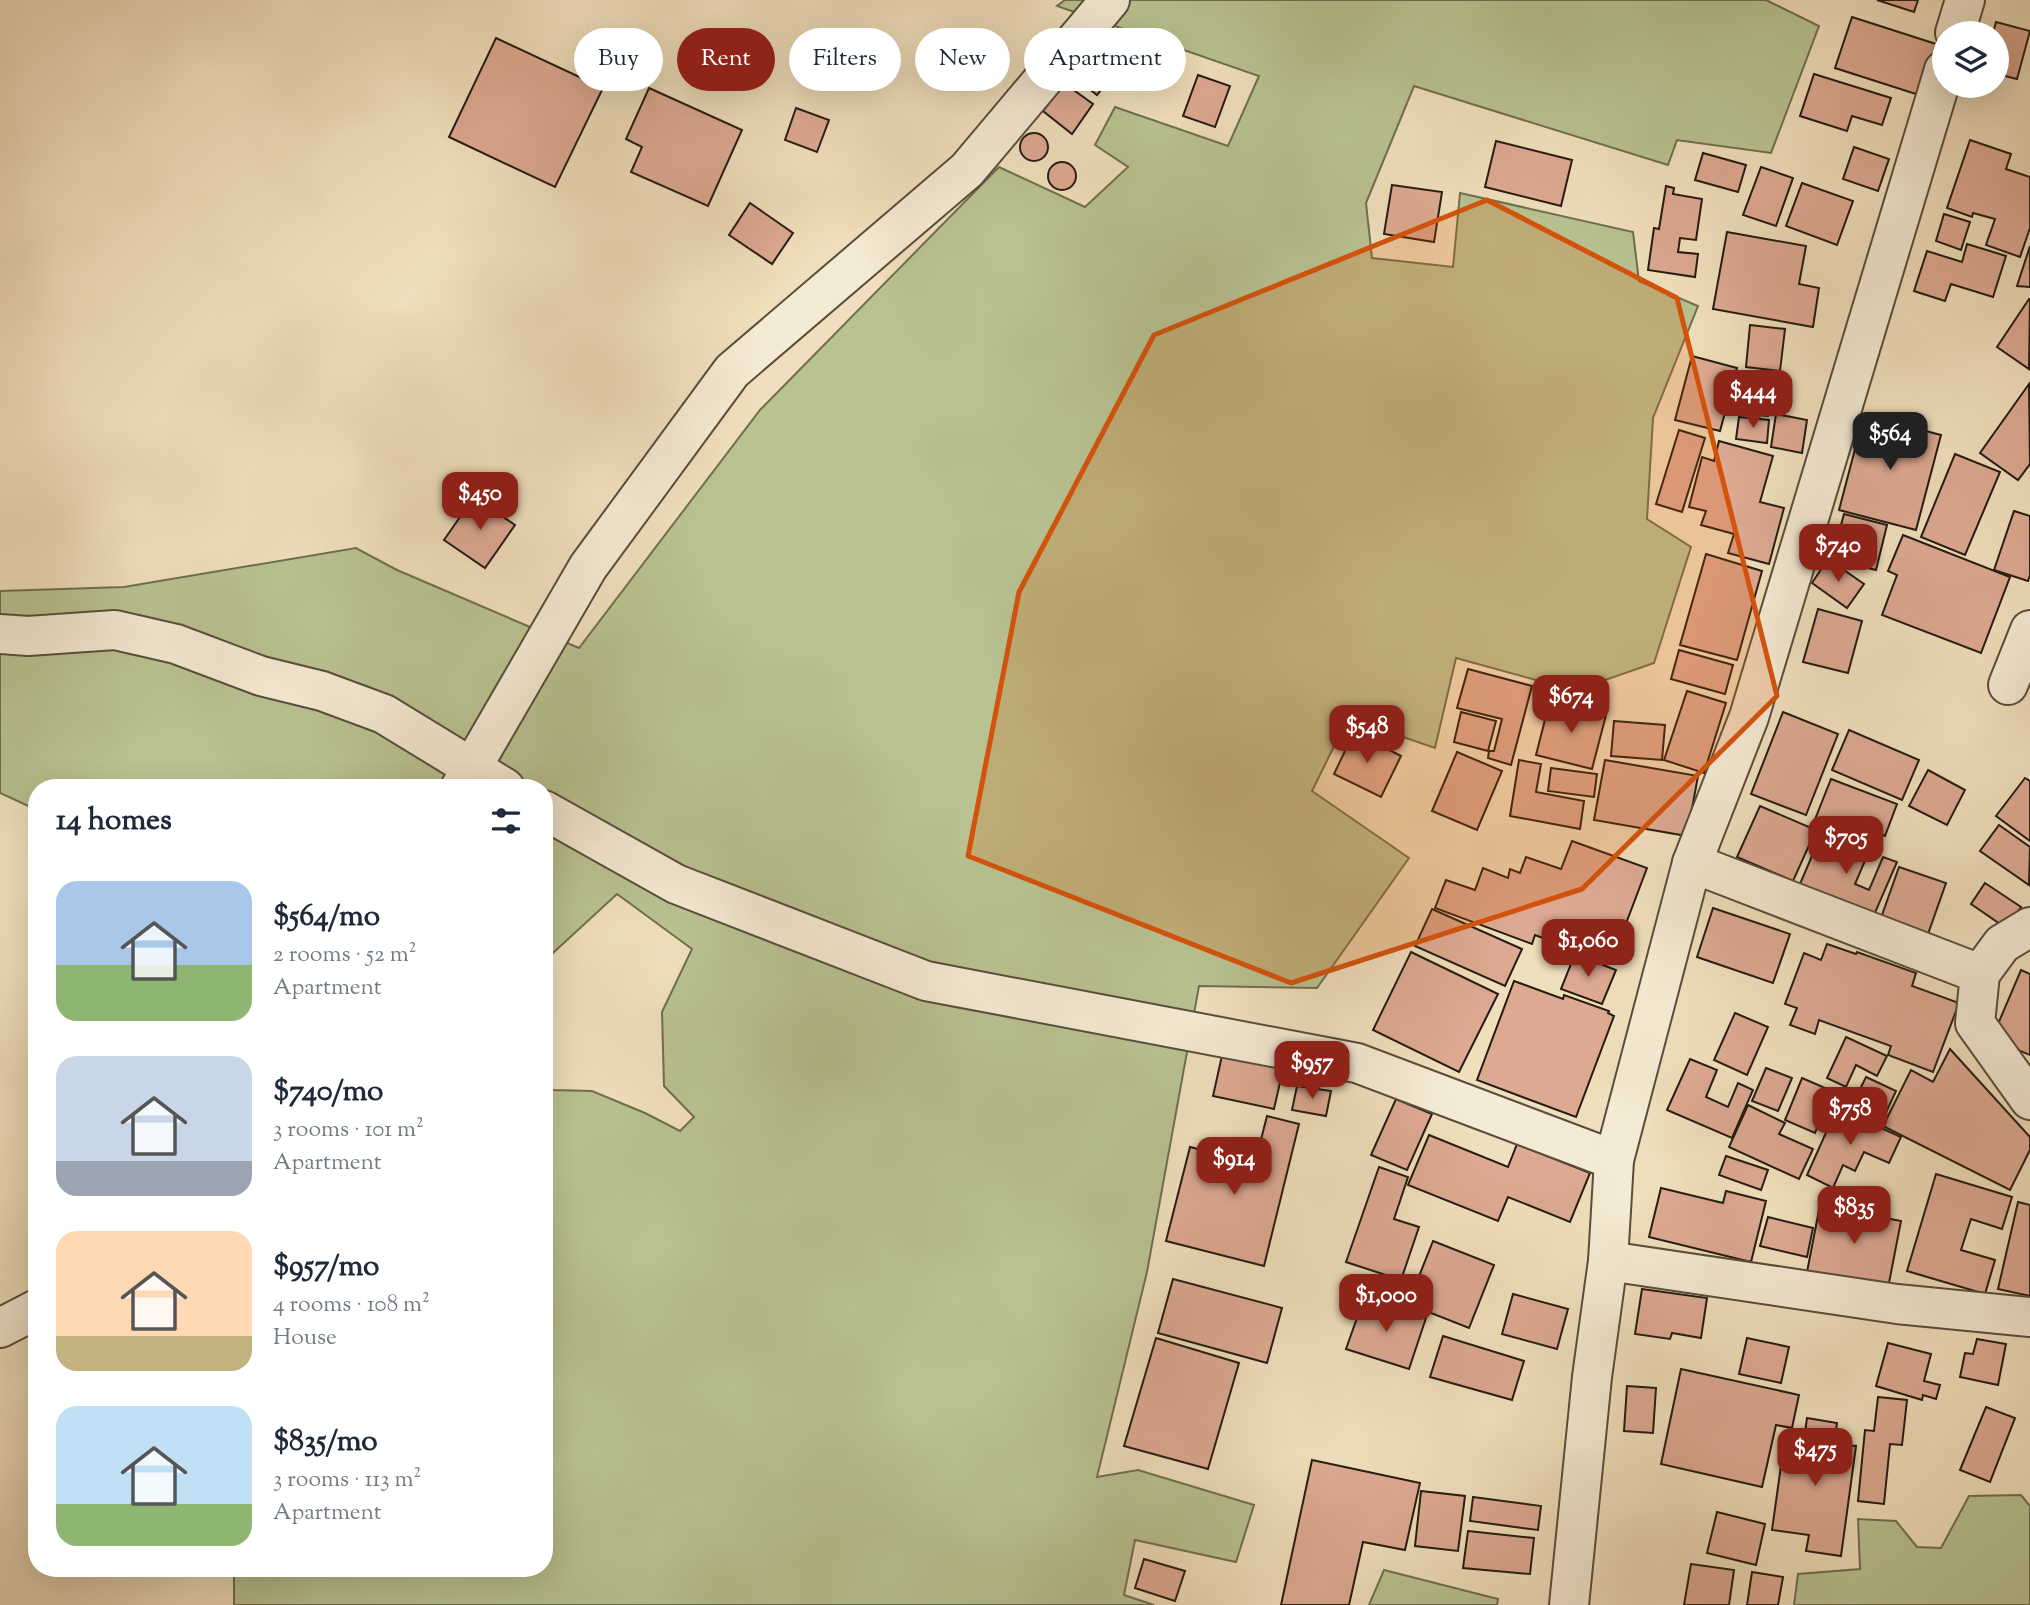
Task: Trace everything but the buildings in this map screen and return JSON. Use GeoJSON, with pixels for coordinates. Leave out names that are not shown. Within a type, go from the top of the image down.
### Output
{"type":"FeatureCollection","features":[{"type":"Feature","properties":{"kind":"street"},"geometry":{"type":"LineString","coordinates":[[0,634],[28,636],[115,630],[176,644],[261,676],[322,691],[384,714],[465,778],[588,567],[732,371],[967,170],[1110,0]]}},
{"type":"Feature","properties":{"kind":"street"},"geometry":{"type":"LineString","coordinates":[[1959,21],[1965,0]]}},
{"type":"Feature","properties":{"kind":"street"},"geometry":{"type":"LineString","coordinates":[[1569,1605],[1592,1377],[1608,1261],[1614,1160],[1692,863],[1749,717],[1936,98]]}},
{"type":"Feature","properties":{"kind":"street"},"geometry":{"type":"LineString","coordinates":[[2008,685],[2030,630]]}},
{"type":"Feature","properties":{"kind":"street"},"geometry":{"type":"LineString","coordinates":[[553,815],[676,884],[926,981],[1357,1063],[1614,1160]]}},
{"type":"Feature","properties":{"kind":"street"},"geometry":{"type":"LineString","coordinates":[[1692,863],[1980,974]]}},
{"type":"Feature","properties":{"kind":"street"},"geometry":{"type":"LineString","coordinates":[[2030,927],[2002,944],[1980,974],[1975,1023],[2030,1100]]}},
{"type":"Feature","properties":{"kind":"street"},"geometry":{"type":"LineString","coordinates":[[1608,1261],[1897,1304],[2030,1317]]}},
{"type":"Feature","properties":{"kind":"street"},"geometry":{"type":"LineString","coordinates":[[0,1328],[28,1314]]}},
{"type":"Feature","properties":{"kind":"highlighted area"},"geometry":{"type":"Polygon","coordinates":[[[1487,200],[1677,298],[1777,696],[1582,889],[1291,983],[968,856],[1019,592],[1154,335],[1487,200]]]}},
{"type":"Feature","properties":{"kind":"green space"},"geometry":{"type":"Polygon","coordinates":[[[1065,0],[1766,0],[1819,26],[1771,153],[1677,140],[1668,165],[1414,86],[1366,203],[1372,258],[1453,267],[1460,193],[1633,232],[1639,281],[1698,306],[1653,418],[1647,519],[1691,547],[1654,663],[1605,680],[1594,696],[1456,658],[1435,748],[1348,718],[1312,791],[1409,858],[1317,988],[1199,986],[1147,1272],[1097,1477],[1138,1470],[1254,1505],[1236,1562],[1135,1540],[1124,1595],[1154,1605],[234,1605],[234,1577],[553,1577],[553,1090],[592,1091],[680,1131],[694,1117],[664,1086],[662,1012],[692,949],[617,894],[553,953],[553,779],[28,779],[28,806],[0,793],[0,591],[124,587],[356,548],[397,570],[579,648],[760,410],[999,167],[1085,207],[1128,167],[1095,145],[1115,107],[1228,146],[1259,76],[1186,51],[1186,28],[1120,28],[1057,6],[1065,0]]]}},
{"type":"Feature","properties":{"kind":"green space"},"geometry":{"type":"Polygon","coordinates":[[[2021,1495],[2030,1506],[2030,1605],[1794,1605],[1798,1574],[1860,1569],[1858,1519],[1896,1521],[1917,1547],[1941,1548],[1969,1496],[2021,1495]]]}},
{"type":"Feature","properties":{"kind":"green space"},"geometry":{"type":"Polygon","coordinates":[[[1384,1570],[1498,1599],[1497,1605],[1369,1605],[1384,1570]]]}}]}
